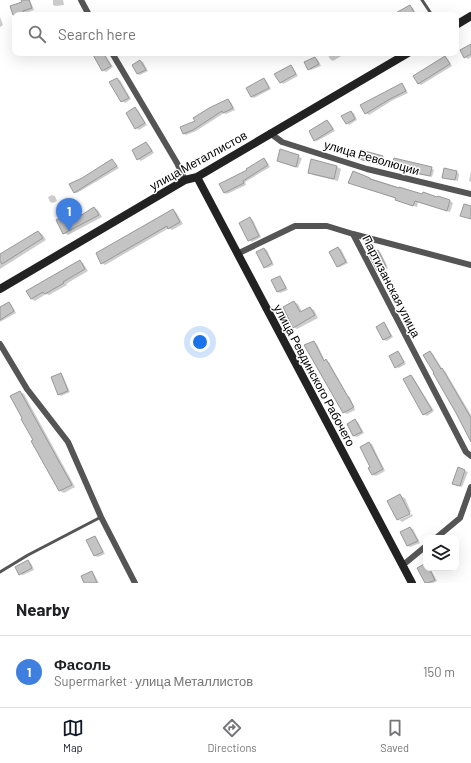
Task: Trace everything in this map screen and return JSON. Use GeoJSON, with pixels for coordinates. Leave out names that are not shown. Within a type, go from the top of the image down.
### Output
{"type":"FeatureCollection","features":[{"type":"Feature","properties":{"kind":"street"},"geometry":{"type":"LineString","coordinates":[[80,0],[88,12]]}},
{"type":"Feature","properties":{"kind":"street"},"geometry":{"type":"LineString","coordinates":[[459,23],[471,16]]}},
{"type":"Feature","properties":{"kind":"street"},"geometry":{"type":"LineString","coordinates":[[114,56],[177,163],[185,180]]}},
{"type":"Feature","properties":{"kind":"street","name":"улица Металлистов"},"geometry":{"type":"LineString","coordinates":[[0,289],[185,180],[197,177],[403,56]]}},
{"type":"Feature","properties":{"kind":"street","name":"улица Революции"},"geometry":{"type":"LineString","coordinates":[[270,134],[282,142],[367,169],[471,194]]}},
{"type":"Feature","properties":{"kind":"street","name":"улица Ревдинского Рабочего"},"geometry":{"type":"LineString","coordinates":[[197,177],[412,583]]}},
{"type":"Feature","properties":{"kind":"street","name":"Партизанская улица"},"geometry":{"type":"LineString","coordinates":[[237,254],[295,226],[327,226],[353,234],[466,452],[471,456]]}},
{"type":"Feature","properties":{"kind":"street"},"geometry":{"type":"LineString","coordinates":[[353,234],[471,266]]}},
{"type":"Feature","properties":{"kind":"street"},"geometry":{"type":"LineString","coordinates":[[0,344],[27,389],[68,442],[101,517],[135,583]]}},
{"type":"Feature","properties":{"kind":"street"},"geometry":{"type":"LineString","coordinates":[[440,535],[460,518],[471,487]]}},
{"type":"Feature","properties":{"kind":"street"},"geometry":{"type":"LineString","coordinates":[[403,565],[423,548]]}},
{"type":"Feature","properties":{"kind":"lane"},"geometry":{"type":"LineString","coordinates":[[422,0],[430,12]]}},
{"type":"Feature","properties":{"kind":"lane"},"geometry":{"type":"LineString","coordinates":[[0,572],[28,555],[101,517]]}},
{"type":"Feature","properties":{"kind":"building"},"geometry":{"type":"Polygon","coordinates":[[[21,0],[29,0],[32,8],[23,12],[12,12],[10,6],[22,2],[21,0]]]}},
{"type":"Feature","properties":{"kind":"building"},"geometry":{"type":"Polygon","coordinates":[[[410,5],[414,12],[397,12],[410,5]]]}},
{"type":"Feature","properties":{"kind":"building"},"geometry":{"type":"Polygon","coordinates":[[[471,44],[471,54],[464,58],[460,50],[471,44]]]}},
{"type":"Feature","properties":{"kind":"building"},"geometry":{"type":"Polygon","coordinates":[[[94,56],[105,56],[111,66],[102,71],[94,56]]]}},
{"type":"Feature","properties":{"kind":"building"},"geometry":{"type":"Polygon","coordinates":[[[445,56],[450,64],[418,84],[413,76],[445,56]]]}},
{"type":"Feature","properties":{"kind":"building"},"geometry":{"type":"Polygon","coordinates":[[[315,57],[319,64],[308,70],[304,62],[315,57]]]}},
{"type":"Feature","properties":{"kind":"building"},"geometry":{"type":"Polygon","coordinates":[[[140,60],[146,70],[137,74],[132,65],[140,60]]]}},
{"type":"Feature","properties":{"kind":"building"},"geometry":{"type":"Polygon","coordinates":[[[291,65],[296,74],[280,83],[274,74],[291,65]]]}},
{"type":"Feature","properties":{"kind":"building"},"geometry":{"type":"Polygon","coordinates":[[[117,78],[129,98],[121,102],[109,82],[117,78]]]}},
{"type":"Feature","properties":{"kind":"building"},"geometry":{"type":"Polygon","coordinates":[[[264,78],[269,88],[251,97],[246,88],[264,78]]]}},
{"type":"Feature","properties":{"kind":"building"},"geometry":{"type":"Polygon","coordinates":[[[402,83],[406,91],[365,114],[360,105],[402,83]]]}},
{"type":"Feature","properties":{"kind":"building"},"geometry":{"type":"Polygon","coordinates":[[[228,99],[233,108],[223,113],[222,111],[193,130],[183,134],[180,127],[195,121],[193,118],[228,99]]]}},
{"type":"Feature","properties":{"kind":"building"},"geometry":{"type":"Polygon","coordinates":[[[135,107],[145,123],[135,129],[126,113],[135,107]]]}},
{"type":"Feature","properties":{"kind":"building"},"geometry":{"type":"Polygon","coordinates":[[[351,111],[355,119],[346,124],[341,116],[351,111]]]}},
{"type":"Feature","properties":{"kind":"building"},"geometry":{"type":"Polygon","coordinates":[[[327,120],[333,129],[314,141],[309,131],[327,120]]]}},
{"type":"Feature","properties":{"kind":"building"},"geometry":{"type":"Polygon","coordinates":[[[146,142],[152,151],[137,160],[132,150],[146,142]]]}},
{"type":"Feature","properties":{"kind":"building"},"geometry":{"type":"Polygon","coordinates":[[[280,149],[299,155],[296,167],[277,161],[280,149]]]}},
{"type":"Feature","properties":{"kind":"building"},"geometry":{"type":"Polygon","coordinates":[[[361,150],[383,156],[380,165],[359,159],[361,150]]]}},
{"type":"Feature","properties":{"kind":"building"},"geometry":{"type":"Polygon","coordinates":[[[264,158],[268,165],[243,181],[244,183],[224,193],[219,184],[247,170],[246,169],[264,158]]]}},
{"type":"Feature","properties":{"kind":"building"},"geometry":{"type":"Polygon","coordinates":[[[394,158],[432,167],[430,176],[391,168],[394,158]]]}},
{"type":"Feature","properties":{"kind":"building"},"geometry":{"type":"Polygon","coordinates":[[[112,159],[117,166],[74,193],[69,184],[82,178],[112,159]]]}},
{"type":"Feature","properties":{"kind":"building"},"geometry":{"type":"Polygon","coordinates":[[[311,159],[337,166],[334,179],[308,173],[311,159]]]}},
{"type":"Feature","properties":{"kind":"building"},"geometry":{"type":"Polygon","coordinates":[[[444,168],[457,171],[455,180],[442,178],[444,168]]]}},
{"type":"Feature","properties":{"kind":"building"},"geometry":{"type":"Polygon","coordinates":[[[353,171],[370,179],[399,188],[422,194],[423,192],[450,200],[447,211],[415,201],[413,206],[395,200],[396,198],[348,183],[353,171]]]}},
{"type":"Feature","properties":{"kind":"building"},"geometry":{"type":"Polygon","coordinates":[[[464,204],[471,206],[471,219],[460,216],[464,204]]]}},
{"type":"Feature","properties":{"kind":"building"},"geometry":{"type":"Polygon","coordinates":[[[94,207],[99,215],[63,234],[56,220],[73,211],[77,218],[94,207]]]}},
{"type":"Feature","properties":{"kind":"building"},"geometry":{"type":"Polygon","coordinates":[[[173,209],[180,222],[168,229],[167,226],[101,264],[96,253],[173,209]]]}},
{"type":"Feature","properties":{"kind":"building"},"geometry":{"type":"Polygon","coordinates":[[[250,217],[259,236],[248,241],[239,223],[250,217]]]}},
{"type":"Feature","properties":{"kind":"building"},"geometry":{"type":"Polygon","coordinates":[[[38,231],[43,238],[2,264],[0,261],[0,254],[38,231]]]}},
{"type":"Feature","properties":{"kind":"building"},"geometry":{"type":"Polygon","coordinates":[[[338,247],[346,262],[337,267],[329,252],[338,247]]]}},
{"type":"Feature","properties":{"kind":"building"},"geometry":{"type":"Polygon","coordinates":[[[264,248],[272,263],[264,268],[256,252],[264,248]]]}},
{"type":"Feature","properties":{"kind":"building"},"geometry":{"type":"Polygon","coordinates":[[[378,250],[386,266],[377,271],[369,255],[378,250]]]}},
{"type":"Feature","properties":{"kind":"building"},"geometry":{"type":"Polygon","coordinates":[[[80,260],[85,269],[45,294],[43,292],[31,299],[26,291],[80,260]]]}},
{"type":"Feature","properties":{"kind":"building"},"geometry":{"type":"Polygon","coordinates":[[[280,276],[286,288],[277,292],[271,280],[280,276]]]}},
{"type":"Feature","properties":{"kind":"building"},"geometry":{"type":"Polygon","coordinates":[[[294,301],[300,312],[310,307],[315,315],[293,328],[283,307],[294,301]]]}},
{"type":"Feature","properties":{"kind":"building"},"geometry":{"type":"Polygon","coordinates":[[[9,302],[14,311],[0,320],[0,307],[9,302]]]}},
{"type":"Feature","properties":{"kind":"building"},"geometry":{"type":"Polygon","coordinates":[[[384,322],[391,336],[383,340],[376,327],[384,322]]]}},
{"type":"Feature","properties":{"kind":"building"},"geometry":{"type":"Polygon","coordinates":[[[314,341],[324,361],[326,359],[354,407],[343,413],[304,345],[314,341]]]}},
{"type":"Feature","properties":{"kind":"building"},"geometry":{"type":"Polygon","coordinates":[[[398,351],[404,362],[395,368],[389,356],[398,351]]]}},
{"type":"Feature","properties":{"kind":"building"},"geometry":{"type":"Polygon","coordinates":[[[430,351],[441,369],[442,368],[471,418],[471,442],[423,355],[430,351]]]}},
{"type":"Feature","properties":{"kind":"building"},"geometry":{"type":"Polygon","coordinates":[[[61,373],[68,391],[58,395],[51,377],[61,373]]]}},
{"type":"Feature","properties":{"kind":"building"},"geometry":{"type":"Polygon","coordinates":[[[411,375],[432,410],[423,415],[403,379],[411,375]]]}},
{"type":"Feature","properties":{"kind":"building"},"geometry":{"type":"Polygon","coordinates":[[[20,391],[72,485],[59,491],[31,441],[33,440],[10,396],[20,391]]]}},
{"type":"Feature","properties":{"kind":"building"},"geometry":{"type":"Polygon","coordinates":[[[355,419],[362,432],[353,436],[347,424],[355,419]]]}},
{"type":"Feature","properties":{"kind":"building"},"geometry":{"type":"Polygon","coordinates":[[[369,442],[383,469],[372,475],[368,468],[370,467],[360,447],[369,442]]]}},
{"type":"Feature","properties":{"kind":"building"},"geometry":{"type":"Polygon","coordinates":[[[458,467],[465,470],[460,486],[452,484],[458,467]]]}},
{"type":"Feature","properties":{"kind":"building"},"geometry":{"type":"Polygon","coordinates":[[[400,494],[410,514],[397,520],[387,501],[400,494]]]}},
{"type":"Feature","properties":{"kind":"building"},"geometry":{"type":"Polygon","coordinates":[[[410,527],[418,541],[407,546],[400,532],[410,527]]]}},
{"type":"Feature","properties":{"kind":"building"},"geometry":{"type":"Polygon","coordinates":[[[95,536],[103,552],[94,556],[86,540],[95,536]]]}},
{"type":"Feature","properties":{"kind":"building"},"geometry":{"type":"Polygon","coordinates":[[[28,560],[32,568],[19,575],[15,567],[28,560]]]}},
{"type":"Feature","properties":{"kind":"building"},"geometry":{"type":"Polygon","coordinates":[[[423,565],[423,571],[430,571],[435,580],[425,583],[417,568],[423,565]]]}},
{"type":"Feature","properties":{"kind":"building"},"geometry":{"type":"Polygon","coordinates":[[[92,571],[97,583],[84,583],[81,576],[92,571]]]}},
{"type":"Feature","properties":{"kind":"place","name":"Фасоль"},"geometry":{"type":"Point","coordinates":[69,231]}}]}
